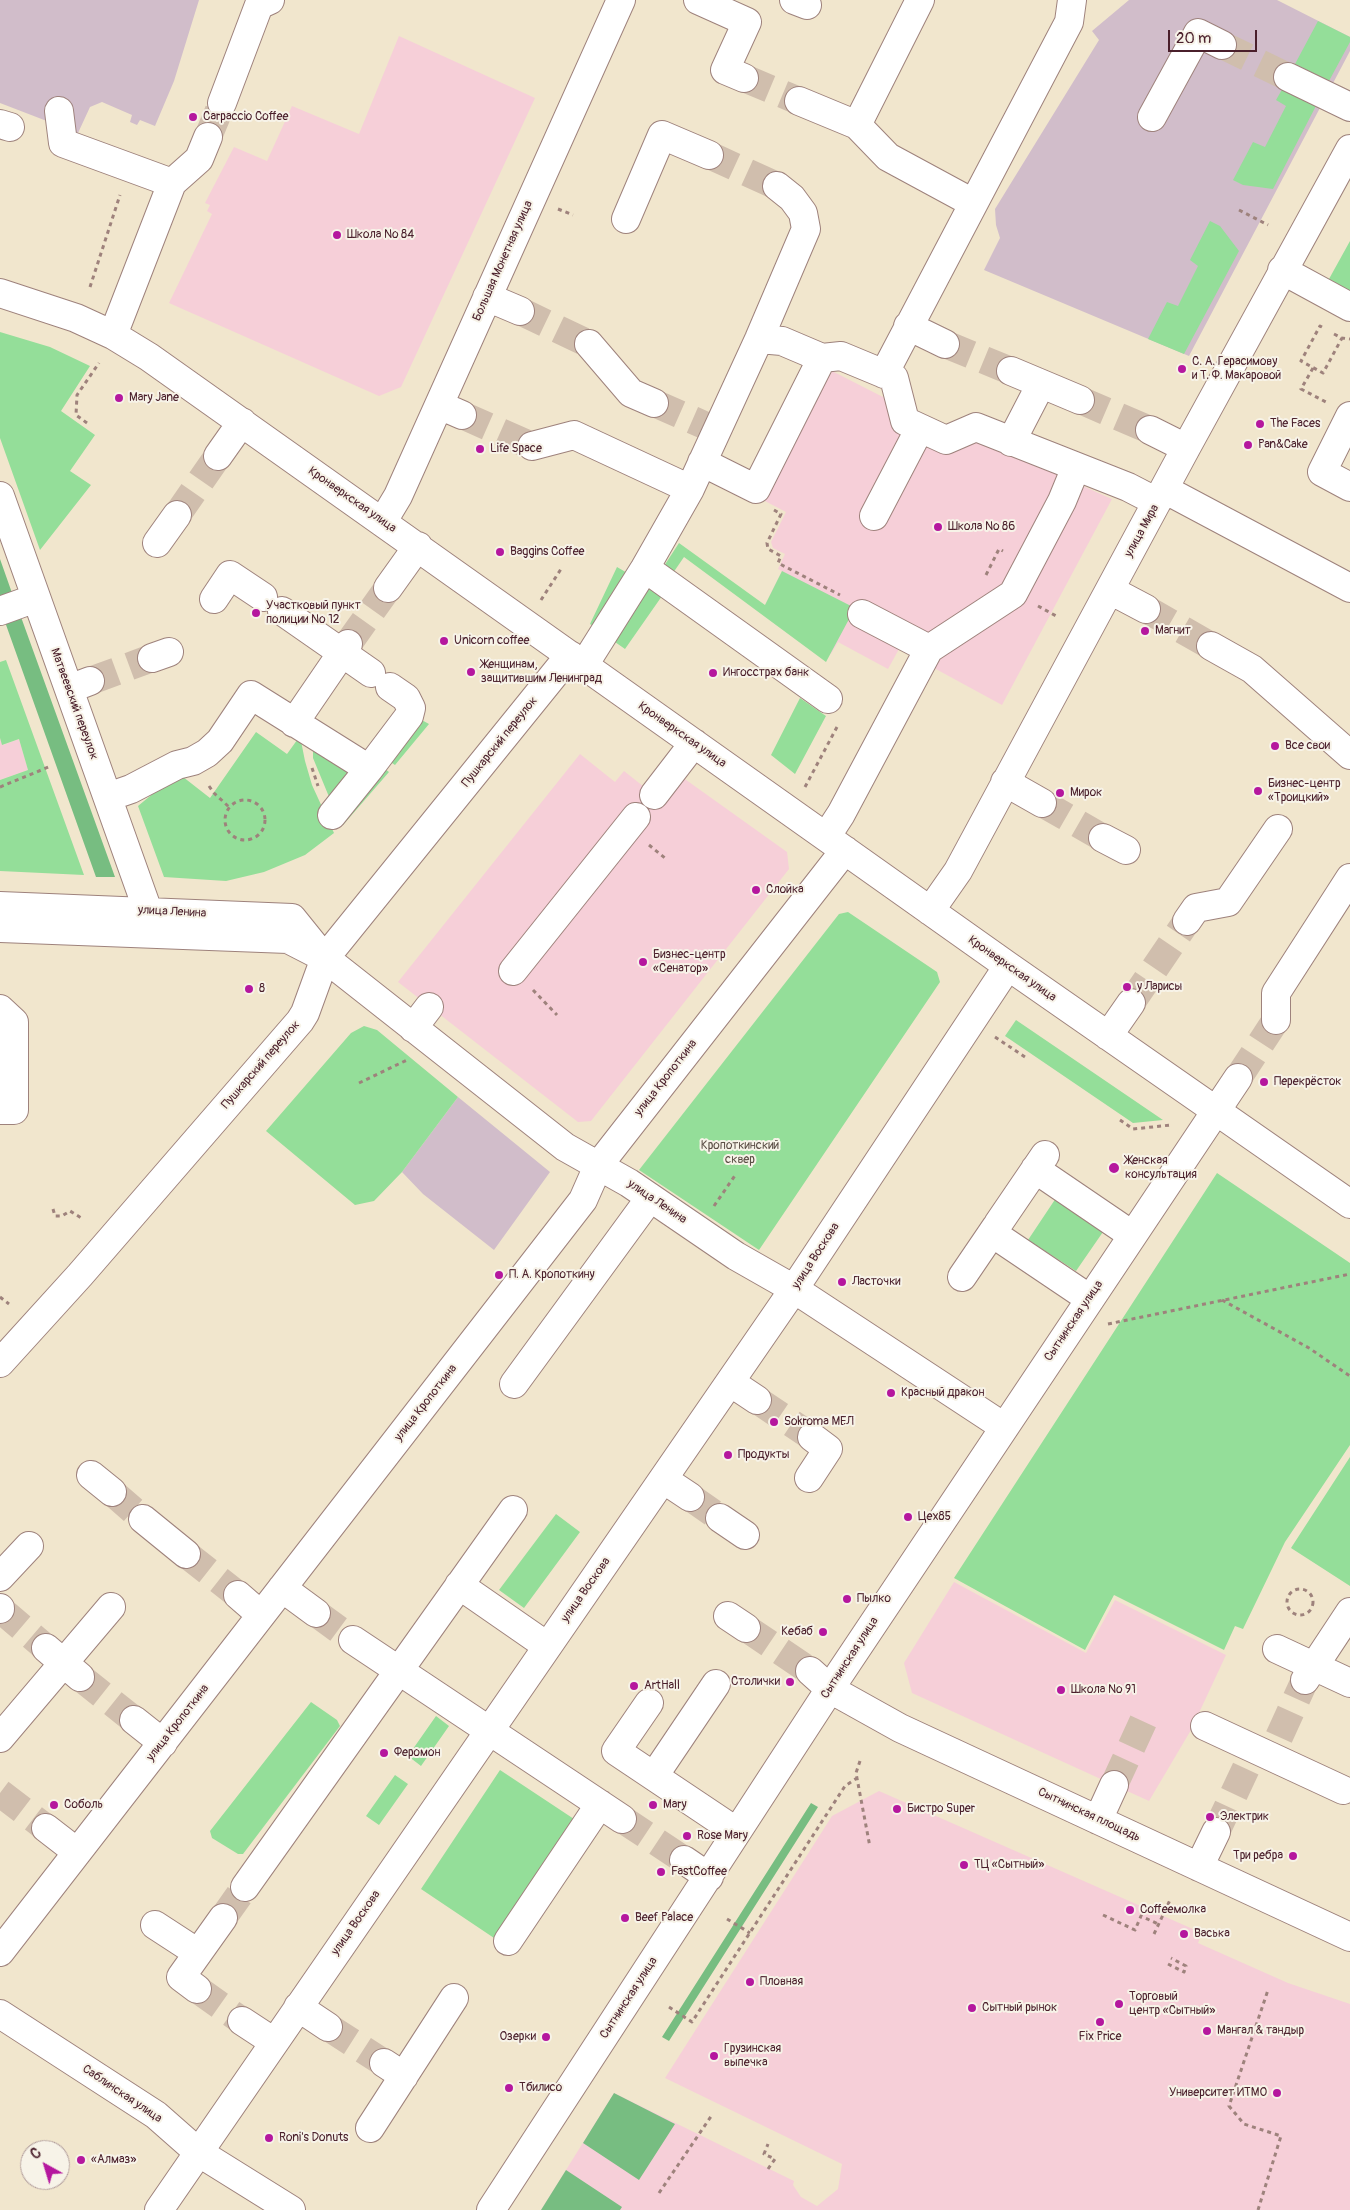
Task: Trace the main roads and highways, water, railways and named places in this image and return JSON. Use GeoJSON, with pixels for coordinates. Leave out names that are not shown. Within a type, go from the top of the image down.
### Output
{"type":"FeatureCollection","features":[{"type":"Feature","properties":{"kind":"tunnel"},"geometry":{"type":"LineString","coordinates":[[1222,45],[1288,77]]}},
{"type":"Feature","properties":{"kind":"tunnel"},"geometry":{"type":"LineString","coordinates":[[744,78],[799,101]]}},
{"type":"Feature","properties":{"kind":"tunnel"},"geometry":{"type":"LineString","coordinates":[[208,137],[222,103]]}},
{"type":"Feature","properties":{"kind":"tunnel"},"geometry":{"type":"LineString","coordinates":[[709,155],[777,186]]}},
{"type":"Feature","properties":{"kind":"tunnel"},"geometry":{"type":"LineString","coordinates":[[520,311],[589,344]]}},
{"type":"Feature","properties":{"kind":"tunnel"},"geometry":{"type":"LineString","coordinates":[[945,344],[1011,371]]}},
{"type":"Feature","properties":{"kind":"tunnel"},"geometry":{"type":"LineString","coordinates":[[1080,400],[1150,430]]}},
{"type":"Feature","properties":{"kind":"tunnel"},"geometry":{"type":"LineString","coordinates":[[654,403],[704,425]]}},
{"type":"Feature","properties":{"kind":"tunnel"},"geometry":{"type":"LineString","coordinates":[[462,415],[532,446]]}},
{"type":"Feature","properties":{"kind":"tunnel"},"geometry":{"type":"LineString","coordinates":[[177,515],[218,456]]}},
{"type":"Feature","properties":{"kind":"tunnel"},"geometry":{"type":"LineString","coordinates":[[348,644],[388,588]]}},
{"type":"Feature","properties":{"kind":"tunnel"},"geometry":{"type":"LineString","coordinates":[[1146,609],[1211,646]]}},
{"type":"Feature","properties":{"kind":"tunnel"},"geometry":{"type":"LineString","coordinates":[[90,681],[152,658]]}},
{"type":"Feature","properties":{"kind":"tunnel"},"geometry":{"type":"LineString","coordinates":[[1042,803],[1103,838]]}},
{"type":"Feature","properties":{"kind":"tunnel"},"geometry":{"type":"LineString","coordinates":[[1131,1003],[1187,921]]}},
{"type":"Feature","properties":{"kind":"tunnel"},"geometry":{"type":"LineString","coordinates":[[1238,1078],[1276,1020]]}},
{"type":"Feature","properties":{"kind":"tunnel"},"geometry":{"type":"LineString","coordinates":[[757,1400],[812,1437]]}},
{"type":"Feature","properties":{"kind":"tunnel"},"geometry":{"type":"LineString","coordinates":[[112,1492],[143,1519]]}},
{"type":"Feature","properties":{"kind":"tunnel"},"geometry":{"type":"LineString","coordinates":[[690,1497],[720,1518]]}},
{"type":"Feature","properties":{"kind":"tunnel"},"geometry":{"type":"LineString","coordinates":[[186,1554],[238,1595]]}},
{"type":"Feature","properties":{"kind":"tunnel"},"geometry":{"type":"LineString","coordinates":[[0,1609],[46,1648]]}},
{"type":"Feature","properties":{"kind":"tunnel"},"geometry":{"type":"LineString","coordinates":[[316,1613],[353,1640]]}},
{"type":"Feature","properties":{"kind":"tunnel"},"geometry":{"type":"LineString","coordinates":[[746,1628],[810,1671]]}},
{"type":"Feature","properties":{"kind":"tunnel"},"geometry":{"type":"LineString","coordinates":[[80,1677],[134,1720]]}},
{"type":"Feature","properties":{"kind":"tunnel"},"geometry":{"type":"LineString","coordinates":[[1279,1737],[1305,1680]]}},
{"type":"Feature","properties":{"kind":"tunnel"},"geometry":{"type":"LineString","coordinates":[[1114,1785],[1147,1713]]}},
{"type":"Feature","properties":{"kind":"tunnel"},"geometry":{"type":"LineString","coordinates":[[1216,1832],[1247,1766]]}},
{"type":"Feature","properties":{"kind":"tunnel"},"geometry":{"type":"LineString","coordinates":[[0,1793],[46,1828]]}},
{"type":"Feature","properties":{"kind":"tunnel"},"geometry":{"type":"LineString","coordinates":[[622,1819],[684,1860]]}},
{"type":"Feature","properties":{"kind":"tunnel"},"geometry":{"type":"LineString","coordinates":[[223,1918],[245,1887]]}},
{"type":"Feature","properties":{"kind":"tunnel"},"geometry":{"type":"LineString","coordinates":[[197,1989],[242,2021]]}},
{"type":"Feature","properties":{"kind":"tunnel"},"geometry":{"type":"LineString","coordinates":[[328,2027],[384,2063]]}},
{"type":"Feature","properties":{"kind":"place","name":"Carpaccio Coffee"},"geometry":{"type":"Point","coordinates":[193,117]}},
{"type":"Feature","properties":{"kind":"place","name":"Школа № 84"},"geometry":{"type":"Point","coordinates":[337,235]}},
{"type":"Feature","properties":{"kind":"place","name":"С. А. Герасимову и Т. Ф. Макаровой"},"geometry":{"type":"Point","coordinates":[1182,369]}},
{"type":"Feature","properties":{"kind":"place","name":"Mary Jane"},"geometry":{"type":"Point","coordinates":[119,398]}},
{"type":"Feature","properties":{"kind":"place","name":"The Faces"},"geometry":{"type":"Point","coordinates":[1260,424]}},
{"type":"Feature","properties":{"kind":"place","name":"Pan&Cake"},"geometry":{"type":"Point","coordinates":[1248,445]}},
{"type":"Feature","properties":{"kind":"place","name":"Life Space"},"geometry":{"type":"Point","coordinates":[480,449]}},
{"type":"Feature","properties":{"kind":"place","name":"Школа № 86"},"geometry":{"type":"Point","coordinates":[938,527]}},
{"type":"Feature","properties":{"kind":"place","name":"Baggins Coffee"},"geometry":{"type":"Point","coordinates":[500,552]}},
{"type":"Feature","properties":{"kind":"place","name":"Участковый пункт полиции № 12"},"geometry":{"type":"Point","coordinates":[256,613]}},
{"type":"Feature","properties":{"kind":"place","name":"Магнит"},"geometry":{"type":"Point","coordinates":[1145,631]}},
{"type":"Feature","properties":{"kind":"place","name":"Unicorn coffee"},"geometry":{"type":"Point","coordinates":[444,641]}},
{"type":"Feature","properties":{"kind":"place","name":"Женщинам, защитившим Ленинград"},"geometry":{"type":"Point","coordinates":[471,672]}},
{"type":"Feature","properties":{"kind":"place","name":"Ингосстрах банк"},"geometry":{"type":"Point","coordinates":[713,673]}},
{"type":"Feature","properties":{"kind":"place","name":"Все свои"},"geometry":{"type":"Point","coordinates":[1275,746]}},
{"type":"Feature","properties":{"kind":"place","name":"Бизнес-центр «Троицкий»"},"geometry":{"type":"Point","coordinates":[1258,791]}},
{"type":"Feature","properties":{"kind":"place","name":"Мирок"},"geometry":{"type":"Point","coordinates":[1060,793]}},
{"type":"Feature","properties":{"kind":"place","name":"Слойка"},"geometry":{"type":"Point","coordinates":[756,890]}},
{"type":"Feature","properties":{"kind":"place","name":"Бизнес-центр «Сенатор»"},"geometry":{"type":"Point","coordinates":[643,962]}},
{"type":"Feature","properties":{"kind":"place","name":"у Ларисы"},"geometry":{"type":"Point","coordinates":[1127,987]}},
{"type":"Feature","properties":{"kind":"place","name":"8"},"geometry":{"type":"Point","coordinates":[249,989]}},
{"type":"Feature","properties":{"kind":"place","name":"Перекрёсток"},"geometry":{"type":"Point","coordinates":[1264,1082]}},
{"type":"Feature","properties":{"kind":"place","name":"Женская консультация"},"geometry":{"type":"Point","coordinates":[1114,1168]}},
{"type":"Feature","properties":{"kind":"place","name":"П. А. Кропоткину"},"geometry":{"type":"Point","coordinates":[499,1275]}},
{"type":"Feature","properties":{"kind":"place","name":"Ласточки"},"geometry":{"type":"Point","coordinates":[842,1282]}},
{"type":"Feature","properties":{"kind":"place","name":"Красный дракон"},"geometry":{"type":"Point","coordinates":[891,1393]}},
{"type":"Feature","properties":{"kind":"place","name":"Sokroma МЕЛ"},"geometry":{"type":"Point","coordinates":[774,1422]}},
{"type":"Feature","properties":{"kind":"place","name":"Продукты"},"geometry":{"type":"Point","coordinates":[728,1455]}},
{"type":"Feature","properties":{"kind":"place","name":"Цех85"},"geometry":{"type":"Point","coordinates":[908,1517]}},
{"type":"Feature","properties":{"kind":"place","name":"Пылко"},"geometry":{"type":"Point","coordinates":[847,1599]}},
{"type":"Feature","properties":{"kind":"place","name":"Кебаб"},"geometry":{"type":"Point","coordinates":[823,1632]}},
{"type":"Feature","properties":{"kind":"place","name":"Столички"},"geometry":{"type":"Point","coordinates":[790,1682]}},
{"type":"Feature","properties":{"kind":"place","name":"ArtHall"},"geometry":{"type":"Point","coordinates":[634,1686]}},
{"type":"Feature","properties":{"kind":"place","name":"Школа № 91"},"geometry":{"type":"Point","coordinates":[1061,1690]}},
{"type":"Feature","properties":{"kind":"place","name":"Феромон"},"geometry":{"type":"Point","coordinates":[384,1753]}},
{"type":"Feature","properties":{"kind":"place","name":"Соболь"},"geometry":{"type":"Point","coordinates":[54,1805]}},
{"type":"Feature","properties":{"kind":"place","name":"Mary"},"geometry":{"type":"Point","coordinates":[653,1805]}},
{"type":"Feature","properties":{"kind":"place","name":"Бистро Super"},"geometry":{"type":"Point","coordinates":[897,1809]}},
{"type":"Feature","properties":{"kind":"place","name":"Электрик"},"geometry":{"type":"Point","coordinates":[1210,1817]}},
{"type":"Feature","properties":{"kind":"place","name":"Rose Mary"},"geometry":{"type":"Point","coordinates":[687,1836]}},
{"type":"Feature","properties":{"kind":"place","name":"Три ребра"},"geometry":{"type":"Point","coordinates":[1293,1856]}},
{"type":"Feature","properties":{"kind":"place","name":"ТЦ «Сытный»"},"geometry":{"type":"Point","coordinates":[964,1865]}},
{"type":"Feature","properties":{"kind":"place","name":"FastCoffee"},"geometry":{"type":"Point","coordinates":[661,1872]}},
{"type":"Feature","properties":{"kind":"place","name":"Coffeeмолка"},"geometry":{"type":"Point","coordinates":[1130,1910]}},
{"type":"Feature","properties":{"kind":"place","name":"Beef Palace"},"geometry":{"type":"Point","coordinates":[625,1918]}},
{"type":"Feature","properties":{"kind":"place","name":"Васька"},"geometry":{"type":"Point","coordinates":[1184,1934]}},
{"type":"Feature","properties":{"kind":"place","name":"Пловная"},"geometry":{"type":"Point","coordinates":[750,1982]}},
{"type":"Feature","properties":{"kind":"place","name":"Торговый центр «Сытный»"},"geometry":{"type":"Point","coordinates":[1119,2004]}},
{"type":"Feature","properties":{"kind":"place","name":"Сытный рынок"},"geometry":{"type":"Point","coordinates":[972,2008]}},
{"type":"Feature","properties":{"kind":"place","name":"Fix Price"},"geometry":{"type":"Point","coordinates":[1100,2022]}},
{"type":"Feature","properties":{"kind":"place","name":"Мангал & тандыр"},"geometry":{"type":"Point","coordinates":[1207,2031]}},
{"type":"Feature","properties":{"kind":"place","name":"Озерки"},"geometry":{"type":"Point","coordinates":[546,2037]}},
{"type":"Feature","properties":{"kind":"place","name":"Грузинская выпечка"},"geometry":{"type":"Point","coordinates":[714,2056]}},
{"type":"Feature","properties":{"kind":"place","name":"Тбилисо"},"geometry":{"type":"Point","coordinates":[509,2088]}},
{"type":"Feature","properties":{"kind":"place","name":"Университет ИТМО"},"geometry":{"type":"Point","coordinates":[1277,2093]}},
{"type":"Feature","properties":{"kind":"place","name":"Roni's Donuts"},"geometry":{"type":"Point","coordinates":[269,2138]}},
{"type":"Feature","properties":{"kind":"place","name":"«Алмаз»"},"geometry":{"type":"Point","coordinates":[81,2160]}},
{"type":"Feature","properties":{"kind":"park label","name":"Кропоткинский сквер"},"geometry":{"type":"Point","coordinates":[740,1153]}}]}
